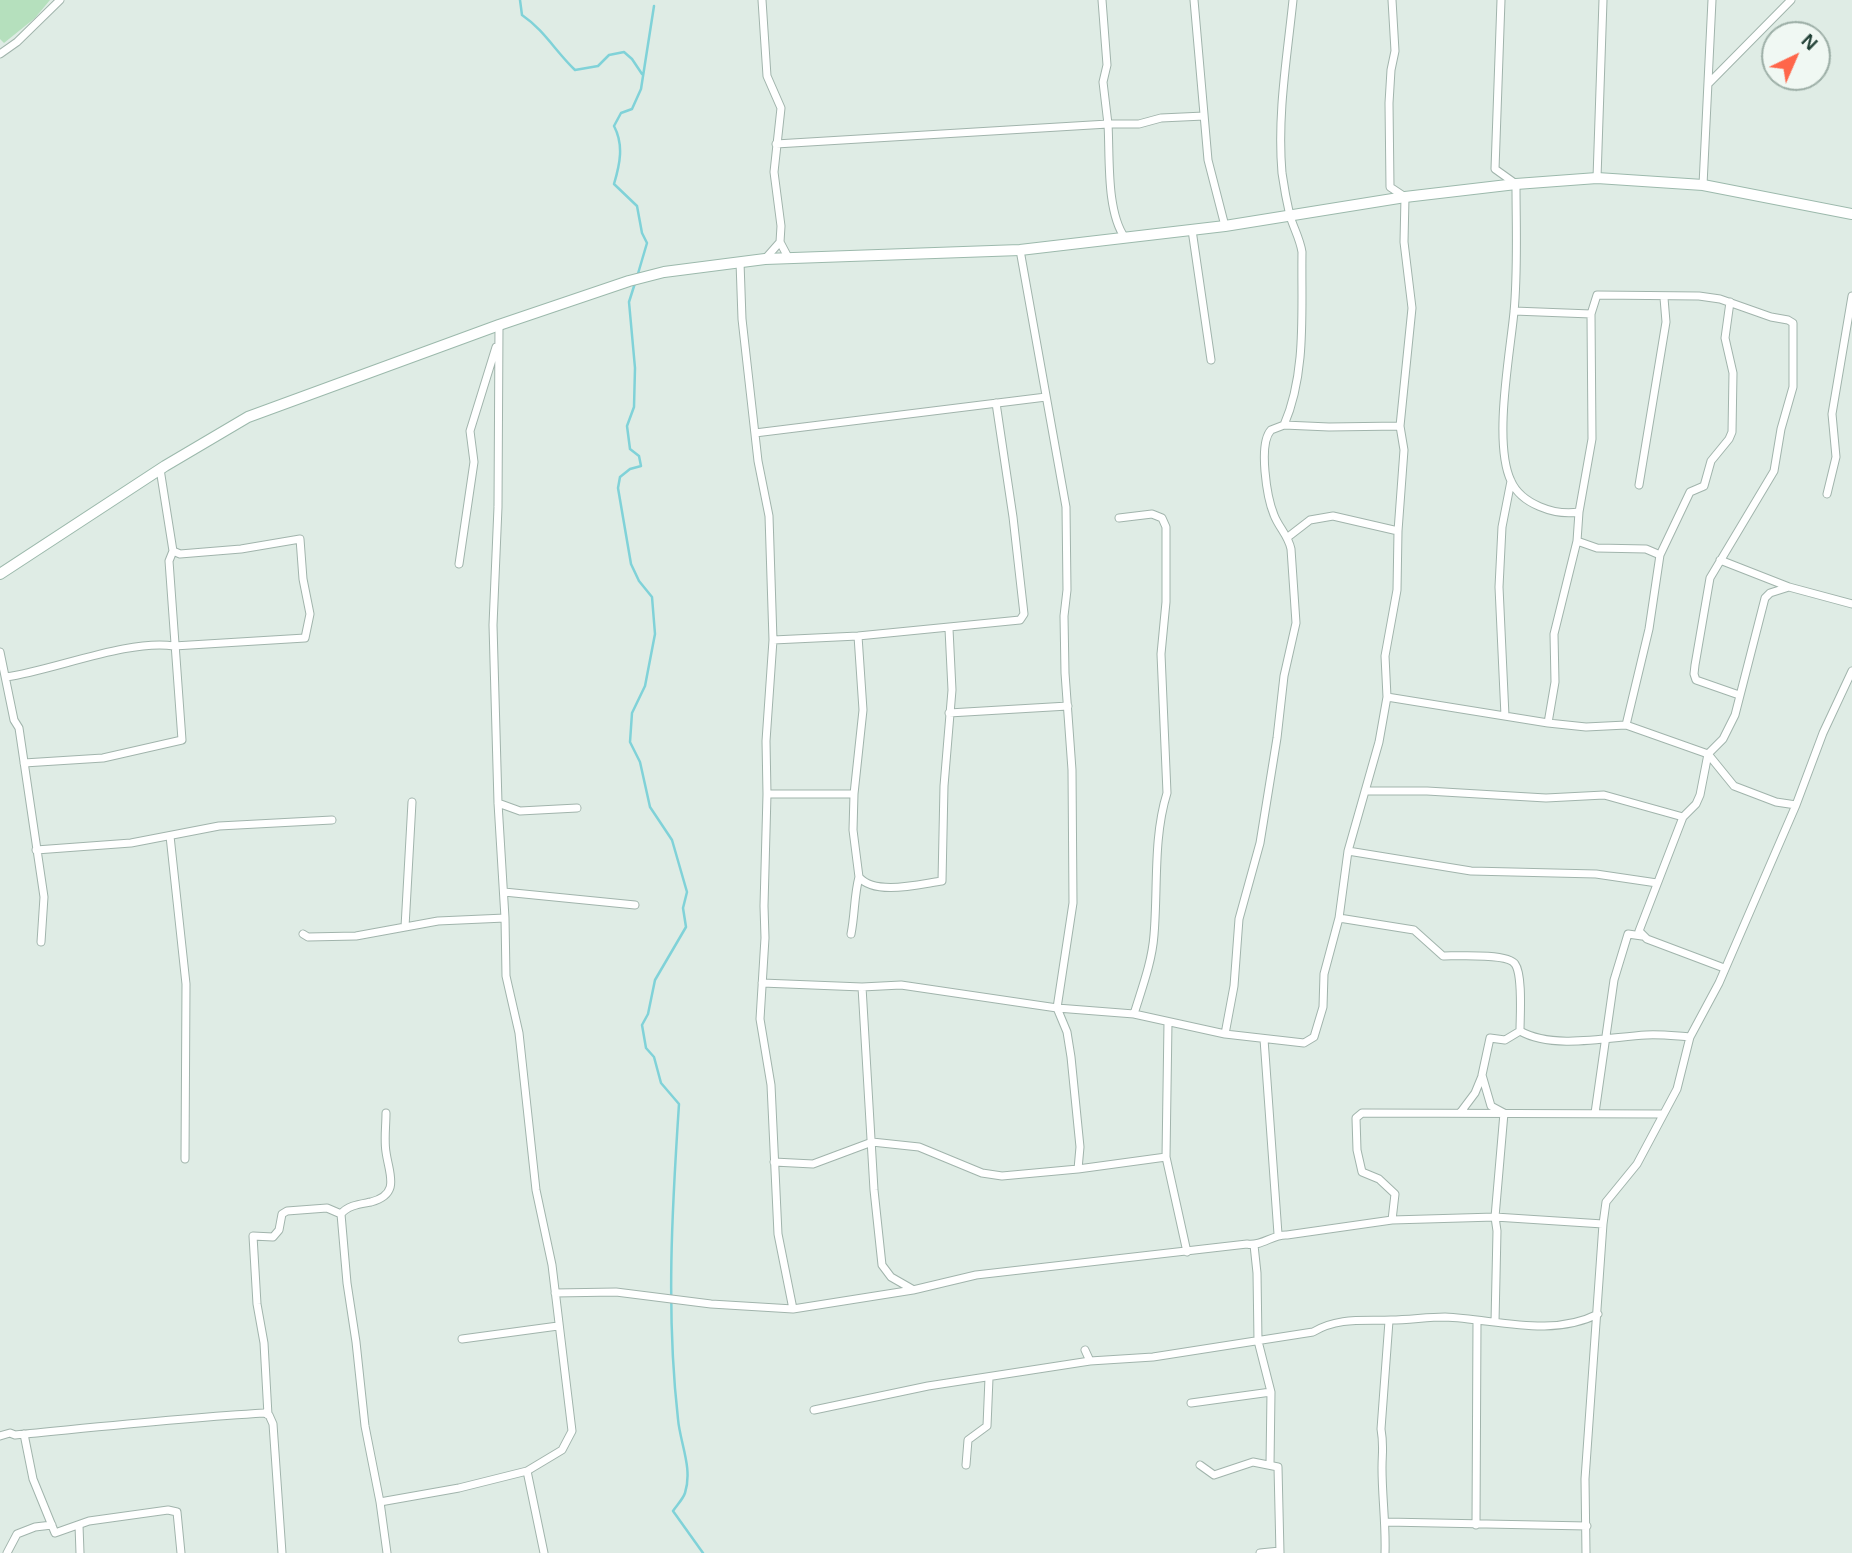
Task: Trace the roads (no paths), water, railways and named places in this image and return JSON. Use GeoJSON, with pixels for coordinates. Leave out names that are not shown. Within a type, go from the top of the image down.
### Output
{"type":"FeatureCollection","features":[{"type":"Feature","properties":{"kind":"main road"},"geometry":{"type":"LineString","coordinates":[[0,574],[160,469],[248,417],[499,325],[629,281],[674,270],[765,259],[1020,250],[1226,226],[1405,197],[1597,178],[1703,185],[1852,214]]}},
{"type":"Feature","properties":{"kind":"street"},"geometry":{"type":"LineString","coordinates":[[0,54],[17,42],[60,0]]}},
{"type":"Feature","properties":{"kind":"street"},"geometry":{"type":"LineString","coordinates":[[762,0],[767,76],[781,108],[774,172],[781,226],[780,242],[789,259]]}},
{"type":"Feature","properties":{"kind":"street"},"geometry":{"type":"LineString","coordinates":[[1102,0],[1107,65],[1103,82],[1111,186],[1117,228],[1125,238]]}},
{"type":"Feature","properties":{"kind":"street"},"geometry":{"type":"LineString","coordinates":[[1194,0],[1208,160],[1226,226]]}},
{"type":"Feature","properties":{"kind":"street"},"geometry":{"type":"LineString","coordinates":[[1284,425],[1292,406],[1300,349],[1302,252],[1301,242],[1290,217],[1282,175],[1280,130],[1293,0]]}},
{"type":"Feature","properties":{"kind":"street"},"geometry":{"type":"LineString","coordinates":[[762,983],[862,987],[901,985],[1056,1008],[1135,1014],[1225,1034],[1264,1039],[1304,1043],[1314,1037],[1323,1007],[1324,974],[1339,918],[1348,851],[1379,742],[1387,697],[1385,656],[1397,590],[1404,450],[1400,426],[1412,308],[1404,242],[1405,197],[1391,187],[1389,103],[1395,51],[1392,0]]}},
{"type":"Feature","properties":{"kind":"street"},"geometry":{"type":"LineString","coordinates":[[1501,0],[1495,169],[1516,184],[1514,311],[1507,361],[1505,463],[1511,481],[1521,496],[1541,507],[1568,514],[1579,512]]}},
{"type":"Feature","properties":{"kind":"street"},"geometry":{"type":"LineString","coordinates":[[1597,178],[1603,0]]}},
{"type":"Feature","properties":{"kind":"street"},"geometry":{"type":"LineString","coordinates":[[1703,185],[1712,0]]}},
{"type":"Feature","properties":{"kind":"street"},"geometry":{"type":"LineString","coordinates":[[1709,83],[1791,0]]}},
{"type":"Feature","properties":{"kind":"street"},"geometry":{"type":"LineString","coordinates":[[776,144],[1139,124],[1161,118],[1204,116]]}},
{"type":"Feature","properties":{"kind":"street"},"geometry":{"type":"LineString","coordinates":[[1192,230],[1212,360]]}},
{"type":"Feature","properties":{"kind":"street"},"geometry":{"type":"LineString","coordinates":[[765,259],[780,242]]}},
{"type":"Feature","properties":{"kind":"street"},"geometry":{"type":"LineString","coordinates":[[1020,250],[1066,507],[1065,616],[1072,770],[1073,903],[1056,1008],[1067,1032],[1071,1057],[1080,1147],[1079,1169]]}},
{"type":"Feature","properties":{"kind":"street"},"geometry":{"type":"LineString","coordinates":[[740,262],[742,319],[758,461],[769,516],[773,639],[766,741],[767,794],[760,1019],[771,1085],[778,1234],[793,1309]]}},
{"type":"Feature","properties":{"kind":"street"},"geometry":{"type":"LineString","coordinates":[[1548,723],[1555,682],[1554,634],[1577,541],[1579,512],[1592,439],[1591,314],[1597,295],[1664,298],[1699,296],[1730,302],[1793,323],[1793,387],[1781,429],[1774,471],[1710,579],[1694,674],[1696,680],[1739,695]]}},
{"type":"Feature","properties":{"kind":"street"},"geometry":{"type":"LineString","coordinates":[[1827,494],[1836,457],[1832,414],[1852,296]]}},
{"type":"Feature","properties":{"kind":"street"},"geometry":{"type":"LineString","coordinates":[[1639,485],[1666,322],[1664,298]]}},
{"type":"Feature","properties":{"kind":"street"},"geometry":{"type":"LineString","coordinates":[[1626,725],[1650,629],[1660,555],[1690,492],[1704,486],[1710,461],[1732,432],[1733,373],[1725,338],[1730,302]]}},
{"type":"Feature","properties":{"kind":"street"},"geometry":{"type":"LineString","coordinates":[[1514,311],[1591,314]]}},
{"type":"Feature","properties":{"kind":"street"},"geometry":{"type":"LineString","coordinates":[[380,1502],[459,1488],[527,1471],[562,1450],[572,1431],[555,1293],[536,1189],[519,1033],[506,976],[505,892],[498,803],[493,625],[498,507],[499,325]]}},
{"type":"Feature","properties":{"kind":"street"},"geometry":{"type":"LineString","coordinates":[[458,564],[474,462],[470,431],[499,340]]}},
{"type":"Feature","properties":{"kind":"street"},"geometry":{"type":"LineString","coordinates":[[755,433],[1046,397]]}},
{"type":"Feature","properties":{"kind":"street"},"geometry":{"type":"LineString","coordinates":[[773,639],[949,629],[1020,620],[1024,614],[996,403]]}},
{"type":"Feature","properties":{"kind":"street"},"geometry":{"type":"LineString","coordinates":[[1225,1034],[1234,986],[1239,919],[1260,843],[1278,738],[1284,676],[1296,623],[1288,537],[1274,517],[1266,478],[1267,434],[1284,425],[1400,426]]}},
{"type":"Feature","properties":{"kind":"street"},"geometry":{"type":"LineString","coordinates":[[24,763],[103,758],[182,740],[169,561],[173,551],[160,469]]}},
{"type":"Feature","properties":{"kind":"street"},"geometry":{"type":"LineString","coordinates":[[1505,716],[1499,587],[1502,527],[1511,481]]}},
{"type":"Feature","properties":{"kind":"street"},"geometry":{"type":"LineString","coordinates":[[1119,518],[1152,514],[1162,518],[1166,527],[1166,602],[1161,654],[1167,793],[1159,832],[1153,951],[1135,1014]]}},
{"type":"Feature","properties":{"kind":"street"},"geometry":{"type":"LineString","coordinates":[[1288,537],[1310,520],[1333,516],[1398,531]]}},
{"type":"Feature","properties":{"kind":"street"},"geometry":{"type":"LineString","coordinates":[[6,677],[158,644],[174,646],[305,638],[310,614],[303,579],[300,539],[208,552],[180,554],[173,551]]}},
{"type":"Feature","properties":{"kind":"street"},"geometry":{"type":"LineString","coordinates":[[1577,541],[1597,548],[1646,549],[1660,555]]}},
{"type":"Feature","properties":{"kind":"street"},"geometry":{"type":"LineString","coordinates":[[1720,560],[1789,587],[1852,604]]}},
{"type":"Feature","properties":{"kind":"street"},"geometry":{"type":"LineString","coordinates":[[1642,936],[1639,931],[1682,817],[1696,804],[1700,795],[1708,754],[1723,739],[1735,715],[1765,598],[1770,593],[1789,587]]}},
{"type":"Feature","properties":{"kind":"street"},"geometry":{"type":"LineString","coordinates":[[859,877],[864,883],[874,886],[906,887],[942,881],[943,797],[952,690],[949,629]]}},
{"type":"Feature","properties":{"kind":"street"},"geometry":{"type":"LineString","coordinates":[[852,934],[854,896],[859,877],[853,830],[853,794],[863,710],[858,636]]}},
{"type":"Feature","properties":{"kind":"street"},"geometry":{"type":"LineString","coordinates":[[0,652],[14,720],[19,728],[45,909],[41,942]]}},
{"type":"Feature","properties":{"kind":"street"},"geometry":{"type":"LineString","coordinates":[[1586,1553],[1586,1479],[1606,1202],[1637,1164],[1676,1089],[1690,1037],[1719,983],[1796,804],[1823,733],[1852,671]]}},
{"type":"Feature","properties":{"kind":"street"},"geometry":{"type":"LineString","coordinates":[[1387,697],[1548,723],[1626,725],[1708,754],[1734,786],[1776,802],[1796,804]]}},
{"type":"Feature","properties":{"kind":"street"},"geometry":{"type":"LineString","coordinates":[[949,713],[1068,706]]}},
{"type":"Feature","properties":{"kind":"street"},"geometry":{"type":"LineString","coordinates":[[1365,791],[1427,791],[1546,798],[1604,795],[1682,817]]}},
{"type":"Feature","properties":{"kind":"street"},"geometry":{"type":"LineString","coordinates":[[767,794],[853,794]]}},
{"type":"Feature","properties":{"kind":"street"},"geometry":{"type":"LineString","coordinates":[[405,927],[412,802]]}},
{"type":"Feature","properties":{"kind":"street"},"geometry":{"type":"LineString","coordinates":[[498,803],[520,811],[577,808]]}},
{"type":"Feature","properties":{"kind":"street"},"geometry":{"type":"LineString","coordinates":[[36,850],[131,843],[219,826],[332,820]]}},
{"type":"Feature","properties":{"kind":"street"},"geometry":{"type":"LineString","coordinates":[[170,836],[187,984],[185,1159]]}},
{"type":"Feature","properties":{"kind":"street"},"geometry":{"type":"LineString","coordinates":[[1348,851],[1471,871],[1575,872],[1657,883]]}},
{"type":"Feature","properties":{"kind":"street"},"geometry":{"type":"LineString","coordinates":[[505,892],[635,905]]}},
{"type":"Feature","properties":{"kind":"street"},"geometry":{"type":"LineString","coordinates":[[303,934],[308,937],[356,936],[438,920],[505,918]]}},
{"type":"Feature","properties":{"kind":"street"},"geometry":{"type":"LineString","coordinates":[[1339,918],[1414,930],[1443,956],[1510,959],[1518,974],[1520,1031]]}},
{"type":"Feature","properties":{"kind":"street"},"geometry":{"type":"LineString","coordinates":[[1595,1113],[1614,980],[1628,934],[1642,936],[1724,968]]}},
{"type":"Feature","properties":{"kind":"street"},"geometry":{"type":"LineString","coordinates":[[862,987],[882,1265],[891,1276],[913,1290]]}},
{"type":"Feature","properties":{"kind":"street"},"geometry":{"type":"LineString","coordinates":[[1168,1022],[1166,1157],[1186,1252]]}},
{"type":"Feature","properties":{"kind":"street"},"geometry":{"type":"LineString","coordinates":[[1520,1031],[1533,1037],[1560,1040],[1650,1035],[1690,1037]]}},
{"type":"Feature","properties":{"kind":"street"},"geometry":{"type":"LineString","coordinates":[[1460,1113],[1475,1093],[1482,1076],[1490,1038],[1505,1040],[1520,1031]]}},
{"type":"Feature","properties":{"kind":"street"},"geometry":{"type":"LineString","coordinates":[[1264,1039],[1278,1234]]}},
{"type":"Feature","properties":{"kind":"street"},"geometry":{"type":"LineString","coordinates":[[1482,1076],[1490,1106],[1504,1113]]}},
{"type":"Feature","properties":{"kind":"street"},"geometry":{"type":"LineString","coordinates":[[386,1113],[385,1150],[391,1176],[389,1192],[383,1199],[345,1208],[341,1214],[365,1426],[387,1553]]}},
{"type":"Feature","properties":{"kind":"street"},"geometry":{"type":"LineString","coordinates":[[1392,1220],[1395,1194],[1379,1179],[1362,1172],[1357,1150],[1356,1118],[1362,1113],[1663,1114]]}},
{"type":"Feature","properties":{"kind":"street"},"geometry":{"type":"LineString","coordinates":[[1494,1322],[1497,1231],[1494,1217],[1504,1113]]}},
{"type":"Feature","properties":{"kind":"street"},"geometry":{"type":"LineString","coordinates":[[774,1161],[813,1164],[872,1142],[919,1147],[982,1173],[1002,1176],[1166,1157]]}},
{"type":"Feature","properties":{"kind":"street"},"geometry":{"type":"LineString","coordinates":[[282,1553],[273,1424],[268,1415],[253,1236],[273,1237],[279,1230],[282,1214],[287,1211],[327,1208],[341,1214]]}},
{"type":"Feature","properties":{"kind":"street"},"geometry":{"type":"LineString","coordinates":[[555,1293],[616,1292],[723,1305],[793,1309],[913,1290],[976,1275],[1254,1245],[1278,1234],[1392,1220],[1494,1217],[1603,1224]]}},
{"type":"Feature","properties":{"kind":"street"},"geometry":{"type":"LineString","coordinates":[[1254,1245],[1258,1341],[1271,1392],[1270,1465]]}},
{"type":"Feature","properties":{"kind":"street"},"geometry":{"type":"LineString","coordinates":[[814,1409],[928,1386],[1090,1361],[1153,1357],[1313,1332],[1323,1326],[1353,1320],[1389,1321],[1444,1317],[1506,1325],[1573,1323],[1598,1314]]}},
{"type":"Feature","properties":{"kind":"street"},"geometry":{"type":"LineString","coordinates":[[1385,1553],[1382,1468],[1384,1444],[1381,1429],[1389,1321]]}},
{"type":"Feature","properties":{"kind":"street"},"geometry":{"type":"LineString","coordinates":[[1476,1525],[1477,1321]]}},
{"type":"Feature","properties":{"kind":"street"},"geometry":{"type":"LineString","coordinates":[[462,1339],[558,1326]]}},
{"type":"Feature","properties":{"kind":"street"},"geometry":{"type":"LineString","coordinates":[[1085,1350],[1090,1361]]}},
{"type":"Feature","properties":{"kind":"street"},"geometry":{"type":"LineString","coordinates":[[966,1465],[968,1440],[988,1426],[989,1378]]}},
{"type":"Feature","properties":{"kind":"street"},"geometry":{"type":"LineString","coordinates":[[1191,1404],[1271,1392]]}},
{"type":"Feature","properties":{"kind":"street"},"geometry":{"type":"LineString","coordinates":[[0,1436],[136,1421],[157,1422],[176,1418],[264,1413],[268,1415]]}},
{"type":"Feature","properties":{"kind":"street"},"geometry":{"type":"LineString","coordinates":[[24,1434],[33,1479],[55,1533],[79,1525],[152,1511],[177,1511],[181,1553]]}},
{"type":"Feature","properties":{"kind":"street"},"geometry":{"type":"LineString","coordinates":[[1200,1465],[1214,1475],[1254,1462],[1278,1467],[1280,1552],[1260,1553]]}},
{"type":"Feature","properties":{"kind":"street"},"geometry":{"type":"LineString","coordinates":[[527,1471],[544,1553]]}},
{"type":"Feature","properties":{"kind":"street"},"geometry":{"type":"LineString","coordinates":[[1386,1522],[1587,1526]]}},
{"type":"Feature","properties":{"kind":"street"},"geometry":{"type":"LineString","coordinates":[[7,1553],[17,1534],[35,1527],[51,1525]]}},
{"type":"Feature","properties":{"kind":"street"},"geometry":{"type":"LineString","coordinates":[[79,1525],[80,1553]]}},
{"type":"Feature","properties":{"kind":"waterway"},"geometry":{"type":"LineString","coordinates":[[520,0],[522,15],[537,27],[575,70],[598,66],[609,55],[624,52],[642,74]]}},
{"type":"Feature","properties":{"kind":"waterway"},"geometry":{"type":"LineString","coordinates":[[637,277],[647,243],[642,233],[637,206],[614,184],[620,155],[614,126],[621,113],[632,109],[641,89],[654,6]]}},
{"type":"Feature","properties":{"kind":"waterway"},"geometry":{"type":"LineString","coordinates":[[635,283],[629,302],[635,368],[634,407],[627,426],[630,449],[639,456],[641,466],[630,469],[620,477],[618,488],[631,564],[639,581],[652,597],[655,634],[645,686],[632,713],[630,742],[640,762],[650,807],[672,840],[687,892],[683,908],[686,927],[655,980],[648,1014],[642,1025],[646,1048],[654,1057],[661,1083],[679,1104],[672,1222],[671,1301],[674,1380],[679,1428],[688,1474],[685,1493],[673,1511],[703,1553]]}}]}
